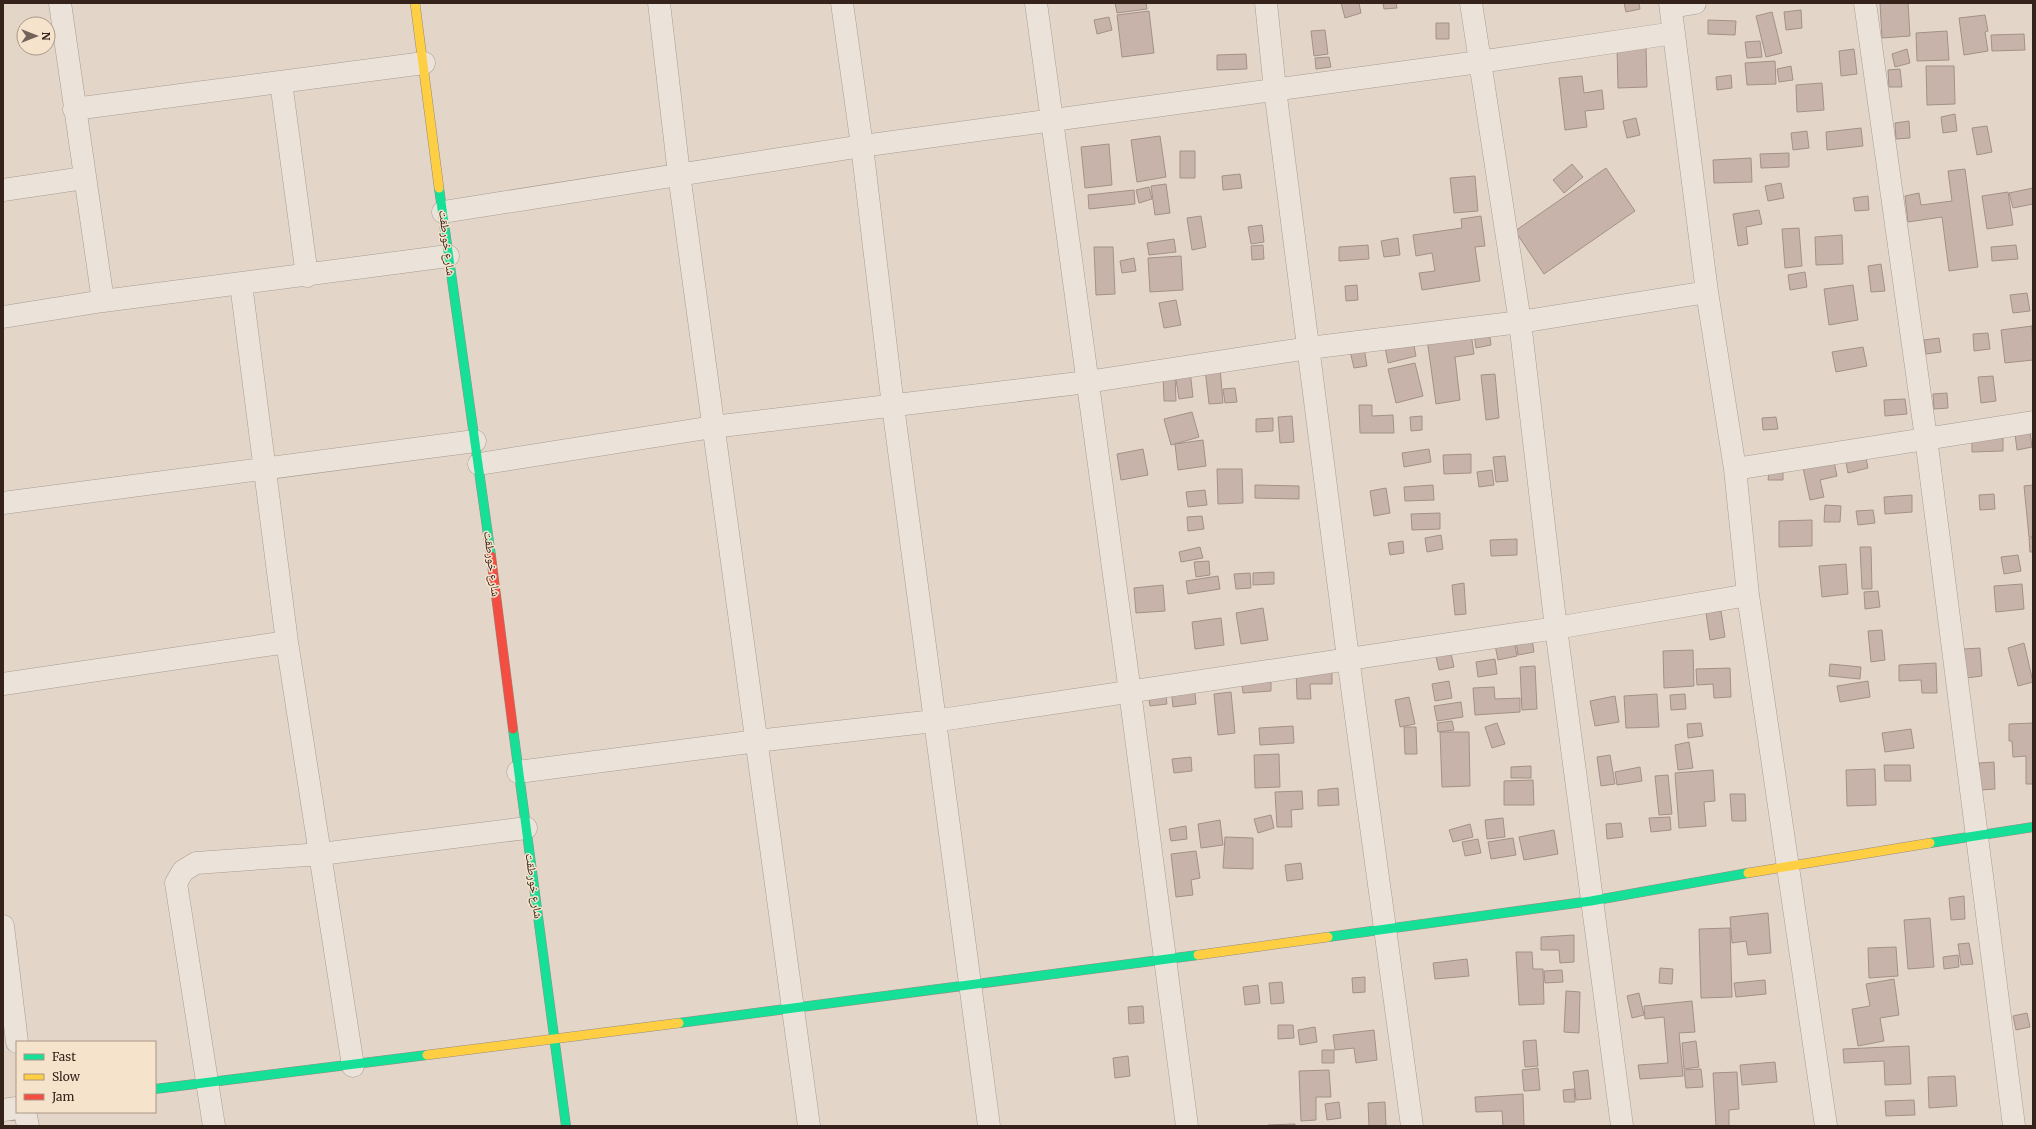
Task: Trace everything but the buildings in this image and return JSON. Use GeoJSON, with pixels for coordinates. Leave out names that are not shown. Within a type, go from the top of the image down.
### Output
{"type":"FeatureCollection","features":[{"type":"Feature","properties":{"kind":"street"},"geometry":{"type":"LineString","coordinates":[[60,3],[74,110],[103,301]]}},
{"type":"Feature","properties":{"kind":"street","name":"شارع خورطقت"},"geometry":{"type":"LineString","coordinates":[[415,3],[448,256],[479,464],[518,772],[556,1039],[566,1126]]}},
{"type":"Feature","properties":{"kind":"street"},"geometry":{"type":"LineString","coordinates":[[659,3],[679,174],[809,1126]]}},
{"type":"Feature","properties":{"kind":"street"},"geometry":{"type":"LineString","coordinates":[[842,3],[862,146],[893,406],[934,721],[989,1126]]}},
{"type":"Feature","properties":{"kind":"street"},"geometry":{"type":"LineString","coordinates":[[1036,3],[1130,692],[1187,1126]]}},
{"type":"Feature","properties":{"kind":"street"},"geometry":{"type":"LineString","coordinates":[[1266,3],[1275,89],[1348,658],[1412,1126]]}},
{"type":"Feature","properties":{"kind":"street"},"geometry":{"type":"LineString","coordinates":[[1471,3],[1520,322],[1556,628],[1622,1126]]}},
{"type":"Feature","properties":{"kind":"street"},"geometry":{"type":"LineString","coordinates":[[1695,3],[1670,5],[1707,292],[1735,469],[1748,595],[1826,1126]]}},
{"type":"Feature","properties":{"kind":"street"},"geometry":{"type":"LineString","coordinates":[[1865,3],[1926,438],[2014,1126]]}},
{"type":"Feature","properties":{"kind":"street"},"geometry":{"type":"LineString","coordinates":[[443,212],[862,146],[1051,119],[1479,62],[1674,33]]}},
{"type":"Feature","properties":{"kind":"street"},"geometry":{"type":"LineString","coordinates":[[74,110],[424,63]]}},
{"type":"Feature","properties":{"kind":"street"},"geometry":{"type":"LineString","coordinates":[[281,82],[307,276]]}},
{"type":"Feature","properties":{"kind":"street"},"geometry":{"type":"LineString","coordinates":[[3,190],[84,178]]}},
{"type":"Feature","properties":{"kind":"street"},"geometry":{"type":"LineString","coordinates":[[3,317],[103,301],[307,276],[448,256]]}},
{"type":"Feature","properties":{"kind":"street"},"geometry":{"type":"LineString","coordinates":[[242,284],[287,642],[353,1066]]}},
{"type":"Feature","properties":{"kind":"street"},"geometry":{"type":"LineString","coordinates":[[479,464],[713,427],[1087,382],[1309,348],[1520,322],[1707,292]]}},
{"type":"Feature","properties":{"kind":"street"},"geometry":{"type":"LineString","coordinates":[[1735,469],[2033,422]]}},
{"type":"Feature","properties":{"kind":"street"},"geometry":{"type":"LineString","coordinates":[[3,503],[475,441]]}},
{"type":"Feature","properties":{"kind":"street"},"geometry":{"type":"LineString","coordinates":[[518,772],[757,740],[934,721],[1556,628],[1748,595]]}},
{"type":"Feature","properties":{"kind":"street"},"geometry":{"type":"LineString","coordinates":[[3,684],[287,642]]}},
{"type":"Feature","properties":{"kind":"street"},"geometry":{"type":"LineString","coordinates":[[156,1090],[208,1082],[353,1066],[969,986],[1591,901],[1787,866],[2033,827]]}},
{"type":"Feature","properties":{"kind":"street"},"geometry":{"type":"LineString","coordinates":[[214,1126],[176,883],[183,871],[196,864],[321,854],[526,828]]}},
{"type":"Feature","properties":{"kind":"street"},"geometry":{"type":"LineString","coordinates":[[3,926],[17,1041]]}},
{"type":"Feature","properties":{"kind":"street"},"geometry":{"type":"LineString","coordinates":[[3,1110],[16,1108]]}},
{"type":"Feature","properties":{"kind":"street"},"geometry":{"type":"LineString","coordinates":[[26,1113],[28,1126]]}},
{"type":"Feature","properties":{"kind":"traffic: fast"},"geometry":{"type":"LineString","coordinates":[[439,188],[491,556]]}},
{"type":"Feature","properties":{"kind":"traffic: fast"},"geometry":{"type":"LineString","coordinates":[[513,729],[566,1126]]}},
{"type":"Feature","properties":{"kind":"traffic: fast"},"geometry":{"type":"LineString","coordinates":[[1930,843],[2033,827]]}},
{"type":"Feature","properties":{"kind":"traffic: fast"},"geometry":{"type":"LineString","coordinates":[[1328,937],[1591,901],[1748,873]]}},
{"type":"Feature","properties":{"kind":"traffic: fast"},"geometry":{"type":"LineString","coordinates":[[679,1023],[1198,955]]}},
{"type":"Feature","properties":{"kind":"traffic: fast"},"geometry":{"type":"LineString","coordinates":[[156,1089],[427,1055]]}},
{"type":"Feature","properties":{"kind":"traffic: slow"},"geometry":{"type":"LineString","coordinates":[[415,3],[439,188]]}},
{"type":"Feature","properties":{"kind":"traffic: slow"},"geometry":{"type":"LineString","coordinates":[[1748,873],[1930,843]]}},
{"type":"Feature","properties":{"kind":"traffic: slow"},"geometry":{"type":"LineString","coordinates":[[1198,955],[1328,937]]}},
{"type":"Feature","properties":{"kind":"traffic: slow"},"geometry":{"type":"LineString","coordinates":[[427,1055],[679,1023]]}},
{"type":"Feature","properties":{"kind":"traffic: jam"},"geometry":{"type":"LineString","coordinates":[[491,556],[513,729]]}}]}
